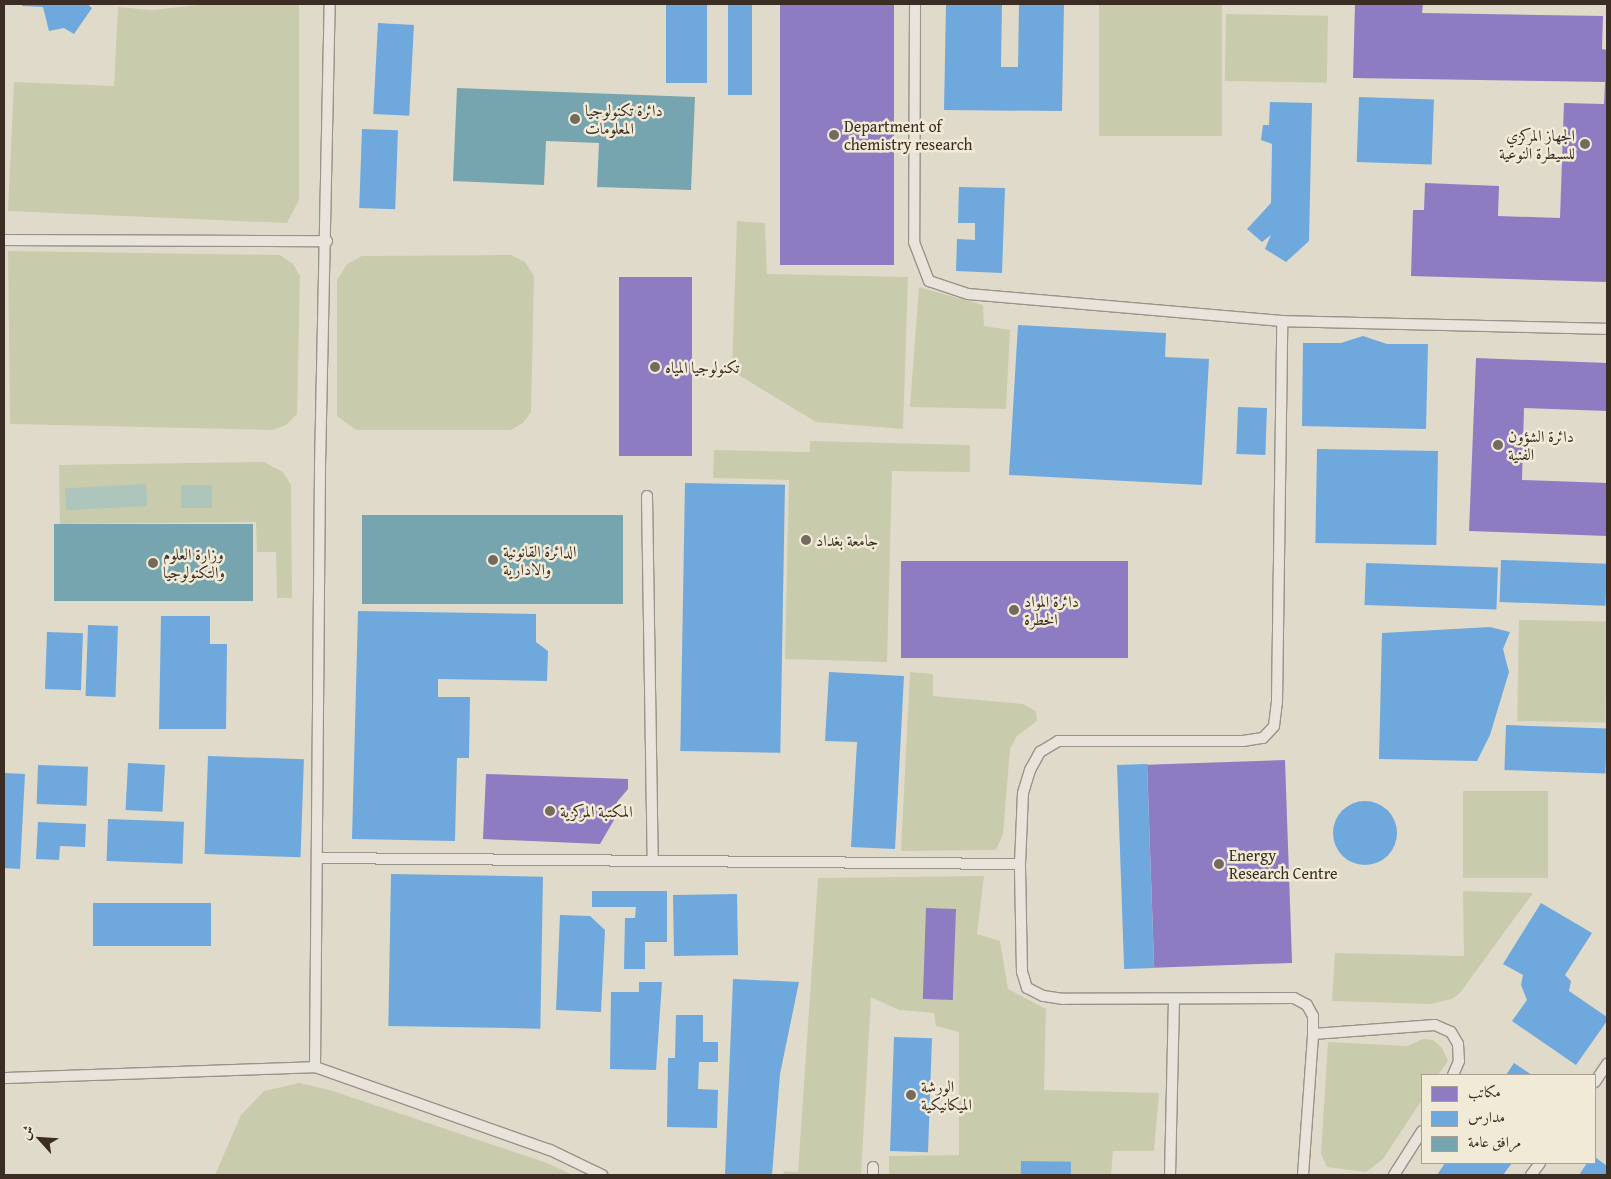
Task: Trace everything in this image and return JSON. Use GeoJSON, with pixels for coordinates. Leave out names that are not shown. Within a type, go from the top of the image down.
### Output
{"type":"FeatureCollection","features":[{"type":"Feature","properties":{"kind":"lane"},"geometry":{"type":"LineString","coordinates":[[316,1067],[320,466],[327,241],[330,4]]}},
{"type":"Feature","properties":{"kind":"lane"},"geometry":{"type":"LineString","coordinates":[[915,4],[914,242],[929,281],[968,294],[1282,321],[1607,329]]}},
{"type":"Feature","properties":{"kind":"lane"},"geometry":{"type":"LineString","coordinates":[[4,240],[327,241]]}},
{"type":"Feature","properties":{"kind":"lane"},"geometry":{"type":"LineString","coordinates":[[1282,321],[1277,702],[1274,726],[1263,738],[1243,741],[1058,741],[1040,752],[1030,770],[1023,793],[1020,864],[1022,972],[1027,988],[1043,996],[1063,999],[1294,998],[1307,1005],[1313,1016],[1313,1034],[1303,1175]]}},
{"type":"Feature","properties":{"kind":"lane"},"geometry":{"type":"LineString","coordinates":[[647,496],[653,861]]}},
{"type":"Feature","properties":{"kind":"lane"},"geometry":{"type":"LineString","coordinates":[[317,858],[1020,864]]}},
{"type":"Feature","properties":{"kind":"lane"},"geometry":{"type":"LineString","coordinates":[[1170,1175],[1174,999]]}},
{"type":"Feature","properties":{"kind":"lane"},"geometry":{"type":"LineString","coordinates":[[1313,1034],[1435,1025],[1450,1032],[1458,1044],[1459,1061],[1453,1074]]}},
{"type":"Feature","properties":{"kind":"lane"},"geometry":{"type":"LineString","coordinates":[[1596,1080],[1607,1064]]}},
{"type":"Feature","properties":{"kind":"lane"},"geometry":{"type":"LineString","coordinates":[[4,1078],[316,1067],[550,1150],[602,1175]]}},
{"type":"Feature","properties":{"kind":"lane"},"geometry":{"type":"LineString","coordinates":[[1394,1175],[1421,1134]]}},
{"type":"Feature","properties":{"kind":"lane"},"geometry":{"type":"LineString","coordinates":[[1531,1175],[1539,1164]]}},
{"type":"Feature","properties":{"kind":"shaded area"},"geometry":{"type":"Polygon","coordinates":[[[207,4],[299,4],[299,200],[287,223],[8,211],[14,82],[114,86],[118,7],[152,10],[207,4]]]}},
{"type":"Feature","properties":{"kind":"shaded area"},"geometry":{"type":"Polygon","coordinates":[[[1099,4],[1222,4],[1222,136],[1099,136],[1099,4]]]}},
{"type":"Feature","properties":{"kind":"shaded area"},"geometry":{"type":"Polygon","coordinates":[[[1226,14],[1328,16],[1327,83],[1225,81],[1226,14]]]}},
{"type":"Feature","properties":{"kind":"shaded area"},"geometry":{"type":"Polygon","coordinates":[[[737,221],[765,223],[767,274],[908,277],[903,429],[816,422],[732,371],[737,221]]]}},
{"type":"Feature","properties":{"kind":"shaded area"},"geometry":{"type":"Polygon","coordinates":[[[8,251],[280,255],[293,264],[300,276],[297,414],[286,425],[273,430],[10,424],[8,251]]]}},
{"type":"Feature","properties":{"kind":"shaded area"},"geometry":{"type":"Polygon","coordinates":[[[511,255],[525,262],[534,276],[531,412],[523,423],[511,430],[356,430],[337,416],[337,280],[347,264],[362,256],[511,255]]]}},
{"type":"Feature","properties":{"kind":"shaded area"},"geometry":{"type":"Polygon","coordinates":[[[919,287],[983,305],[984,326],[1010,330],[1006,409],[910,407],[919,287]]]}},
{"type":"Feature","properties":{"kind":"shaded area"},"geometry":{"type":"Polygon","coordinates":[[[810,441],[970,445],[970,472],[892,471],[887,662],[785,659],[789,480],[713,478],[714,450],[810,452],[810,441]]]}},
{"type":"Feature","properties":{"kind":"shaded area"},"geometry":{"type":"Polygon","coordinates":[[[264,462],[283,472],[291,485],[292,598],[277,598],[276,552],[257,552],[256,522],[60,524],[59,465],[264,462]]]}},
{"type":"Feature","properties":{"kind":"shaded area"},"geometry":{"type":"Polygon","coordinates":[[[146,484],[147,506],[66,510],[65,488],[146,484]]]}},
{"type":"Feature","properties":{"kind":"shaded area"},"geometry":{"type":"Polygon","coordinates":[[[181,485],[212,485],[212,508],[181,508],[181,485]]]}},
{"type":"Feature","properties":{"kind":"shaded area"},"geometry":{"type":"Polygon","coordinates":[[[1519,620],[1607,622],[1605,723],[1517,721],[1519,620]]]}},
{"type":"Feature","properties":{"kind":"shaded area"},"geometry":{"type":"Polygon","coordinates":[[[910,672],[933,674],[933,696],[1023,704],[1036,711],[1037,721],[1017,736],[1010,749],[1003,834],[996,850],[901,851],[910,672]]]}},
{"type":"Feature","properties":{"kind":"shaded area"},"geometry":{"type":"Polygon","coordinates":[[[1463,791],[1548,791],[1548,878],[1463,878],[1463,791]]]}},
{"type":"Feature","properties":{"kind":"shaded area"},"geometry":{"type":"Polygon","coordinates":[[[984,876],[977,934],[1000,941],[1008,989],[1046,1009],[1044,1090],[1159,1093],[1154,1151],[1113,1151],[1111,1175],[889,1175],[889,1156],[959,1155],[959,1032],[936,1026],[934,1013],[899,1010],[871,997],[861,1175],[783,1175],[784,1171],[798,1172],[818,878],[984,876]]]}},
{"type":"Feature","properties":{"kind":"shaded area"},"geometry":{"type":"Polygon","coordinates":[[[1463,891],[1533,893],[1460,993],[1452,999],[1431,1004],[1332,1001],[1335,953],[1464,956],[1463,891]]]}},
{"type":"Feature","properties":{"kind":"shaded area"},"geometry":{"type":"Polygon","coordinates":[[[1423,1039],[1433,1040],[1442,1048],[1448,1061],[1439,1074],[1421,1074],[1421,1102],[1383,1159],[1366,1172],[1327,1167],[1321,1154],[1328,1042],[1407,1046],[1423,1039]]]}},
{"type":"Feature","properties":{"kind":"shaded area"},"geometry":{"type":"Polygon","coordinates":[[[299,1083],[330,1090],[547,1163],[573,1175],[215,1175],[241,1115],[264,1091],[299,1083]]]}},
{"type":"Feature","properties":{"kind":"building: مكاتب","name":"Department of chemistry research"},"geometry":{"type":"Polygon","coordinates":[[[780,4],[894,4],[894,265],[780,265],[780,4]]]}},
{"type":"Feature","properties":{"kind":"building: مكاتب","name":"الجهاز المركزي للسيطرة النوعية"},"geometry":{"type":"Polygon","coordinates":[[[1355,4],[1423,4],[1422,13],[1603,16],[1602,49],[1607,50],[1607,282],[1411,276],[1413,210],[1424,210],[1425,183],[1499,186],[1498,216],[1560,218],[1564,103],[1604,104],[1605,82],[1353,78],[1355,4]]]}},
{"type":"Feature","properties":{"kind":"building: مكاتب","name":"تكنولوجيا المياه"},"geometry":{"type":"Polygon","coordinates":[[[619,277],[692,277],[692,456],[619,456],[619,277]]]}},
{"type":"Feature","properties":{"kind":"building: مكاتب","name":"دائرة الشؤون الفنية"},"geometry":{"type":"Polygon","coordinates":[[[1476,358],[1607,363],[1607,411],[1524,408],[1522,480],[1607,483],[1607,536],[1469,531],[1476,358]]]}},
{"type":"Feature","properties":{"kind":"building: مكاتب","name":"دائرة المواد الخطرة"},"geometry":{"type":"Polygon","coordinates":[[[901,561],[1128,561],[1128,658],[901,658],[901,561]]]}},
{"type":"Feature","properties":{"kind":"building: مكاتب","name":"Energy Research Centre"},"geometry":{"type":"Polygon","coordinates":[[[1285,760],[1292,963],[1154,968],[1147,765],[1285,760]]]}},
{"type":"Feature","properties":{"kind":"building: مكاتب","name":"المكتبة المركزية"},"geometry":{"type":"Polygon","coordinates":[[[486,774],[628,779],[628,789],[617,802],[614,820],[600,844],[483,839],[486,774]]]}},
{"type":"Feature","properties":{"kind":"building: مكاتب"},"geometry":{"type":"Polygon","coordinates":[[[926,908],[956,909],[953,1000],[923,999],[926,908]]]}},
{"type":"Feature","properties":{"kind":"building: مدارس"},"geometry":{"type":"Polygon","coordinates":[[[22,4],[87,4],[92,8],[74,34],[64,28],[49,31],[43,7],[22,6],[22,4]]]}},
{"type":"Feature","properties":{"kind":"building: مدارس"},"geometry":{"type":"Polygon","coordinates":[[[666,4],[707,4],[707,83],[666,83],[666,4]]]}},
{"type":"Feature","properties":{"kind":"building: مدارس"},"geometry":{"type":"Polygon","coordinates":[[[728,4],[752,4],[752,95],[728,95],[728,4]]]}},
{"type":"Feature","properties":{"kind":"building: مدارس"},"geometry":{"type":"Polygon","coordinates":[[[946,4],[1002,4],[1001,67],[1018,67],[1019,4],[1064,4],[1062,111],[944,110],[946,4]]]}},
{"type":"Feature","properties":{"kind":"building: مدارس"},"geometry":{"type":"Polygon","coordinates":[[[378,23],[414,25],[409,116],[373,114],[378,23]]]}},
{"type":"Feature","properties":{"kind":"building: مدارس"},"geometry":{"type":"Polygon","coordinates":[[[1359,97],[1434,100],[1432,165],[1357,162],[1359,97]]]}},
{"type":"Feature","properties":{"kind":"building: مدارس"},"geometry":{"type":"Polygon","coordinates":[[[1270,102],[1312,103],[1309,241],[1286,262],[1265,249],[1271,235],[1262,242],[1247,229],[1271,203],[1272,144],[1261,140],[1263,125],[1269,125],[1270,102]]]}},
{"type":"Feature","properties":{"kind":"building: مدارس"},"geometry":{"type":"Polygon","coordinates":[[[362,129],[398,130],[395,209],[359,208],[362,129]]]}},
{"type":"Feature","properties":{"kind":"building: مدارس"},"geometry":{"type":"Polygon","coordinates":[[[959,187],[1005,188],[1002,273],[956,271],[957,239],[975,240],[975,223],[958,223],[959,187]]]}},
{"type":"Feature","properties":{"kind":"building: مدارس"},"geometry":{"type":"Polygon","coordinates":[[[1018,325],[1166,333],[1165,357],[1209,359],[1202,485],[1009,475],[1018,325]]]}},
{"type":"Feature","properties":{"kind":"building: مدارس"},"geometry":{"type":"Polygon","coordinates":[[[1363,336],[1387,344],[1428,344],[1426,429],[1302,426],[1303,343],[1341,343],[1363,336]]]}},
{"type":"Feature","properties":{"kind":"building: مدارس"},"geometry":{"type":"Polygon","coordinates":[[[1238,407],[1267,408],[1265,455],[1236,454],[1238,407]]]}},
{"type":"Feature","properties":{"kind":"building: مدارس"},"geometry":{"type":"Polygon","coordinates":[[[1317,449],[1438,451],[1436,545],[1315,543],[1317,449]]]}},
{"type":"Feature","properties":{"kind":"building: مدارس"},"geometry":{"type":"Polygon","coordinates":[[[685,483],[785,485],[780,753],[680,751],[685,483]]]}},
{"type":"Feature","properties":{"kind":"building: مدارس"},"geometry":{"type":"Polygon","coordinates":[[[1501,560],[1607,564],[1605,606],[1500,602],[1501,560]]]}},
{"type":"Feature","properties":{"kind":"building: مدارس"},"geometry":{"type":"Polygon","coordinates":[[[1366,563],[1498,568],[1496,610],[1365,605],[1366,563]]]}},
{"type":"Feature","properties":{"kind":"building: مدارس"},"geometry":{"type":"Polygon","coordinates":[[[358,611],[536,614],[536,642],[548,651],[547,681],[438,679],[438,697],[470,697],[469,758],[457,758],[455,841],[352,839],[358,611]]]}},
{"type":"Feature","properties":{"kind":"building: مدارس"},"geometry":{"type":"Polygon","coordinates":[[[161,616],[210,616],[210,644],[227,644],[226,729],[159,729],[161,616]]]}},
{"type":"Feature","properties":{"kind":"building: مدارس"},"geometry":{"type":"Polygon","coordinates":[[[88,625],[118,626],[116,697],[86,696],[88,625]]]}},
{"type":"Feature","properties":{"kind":"building: مدارس"},"geometry":{"type":"Polygon","coordinates":[[[1490,627],[1510,632],[1503,649],[1509,672],[1490,735],[1477,761],[1379,759],[1382,633],[1490,627]]]}},
{"type":"Feature","properties":{"kind":"building: مدارس"},"geometry":{"type":"Polygon","coordinates":[[[47,632],[83,633],[81,690],[45,689],[47,632]]]}},
{"type":"Feature","properties":{"kind":"building: مدارس"},"geometry":{"type":"Polygon","coordinates":[[[829,672],[904,676],[895,849],[851,847],[857,742],[825,741],[829,672]]]}},
{"type":"Feature","properties":{"kind":"building: مدارس"},"geometry":{"type":"Polygon","coordinates":[[[1506,725],[1607,729],[1605,773],[1504,770],[1506,725]]]}},
{"type":"Feature","properties":{"kind":"building: مدارس"},"geometry":{"type":"Polygon","coordinates":[[[208,756],[304,759],[301,857],[205,854],[208,756]]]}},
{"type":"Feature","properties":{"kind":"building: مدارس"},"geometry":{"type":"Polygon","coordinates":[[[128,763],[165,765],[162,812],[126,810],[128,763]]]}},
{"type":"Feature","properties":{"kind":"building: مدارس"},"geometry":{"type":"Polygon","coordinates":[[[1147,764],[1154,968],[1124,969],[1117,765],[1147,764]]]}},
{"type":"Feature","properties":{"kind":"building: مدارس"},"geometry":{"type":"Polygon","coordinates":[[[38,765],[88,767],[87,806],[37,804],[38,765]]]}},
{"type":"Feature","properties":{"kind":"building: مدارس"},"geometry":{"type":"Polygon","coordinates":[[[4,773],[25,774],[20,869],[4,868],[4,773]]]}},
{"type":"Feature","properties":{"kind":"building: مدارس"},"geometry":{"type":"Polygon","coordinates":[[[1365,801],[1377,803],[1388,810],[1395,821],[1397,833],[1395,845],[1388,856],[1377,863],[1365,865],[1353,863],[1342,856],[1335,845],[1333,833],[1335,821],[1342,810],[1353,803],[1365,801]]]}},
{"type":"Feature","properties":{"kind":"building: مدارس"},"geometry":{"type":"Polygon","coordinates":[[[108,819],[184,822],[182,864],[107,861],[108,819]]]}},
{"type":"Feature","properties":{"kind":"building: مدارس"},"geometry":{"type":"Polygon","coordinates":[[[38,822],[86,824],[85,847],[60,846],[59,860],[36,859],[38,822]]]}},
{"type":"Feature","properties":{"kind":"building: مدارس"},"geometry":{"type":"Polygon","coordinates":[[[391,874],[543,877],[540,1029],[388,1026],[391,874]]]}},
{"type":"Feature","properties":{"kind":"building: مدارس"},"geometry":{"type":"Polygon","coordinates":[[[592,891],[667,891],[667,942],[645,942],[645,969],[624,969],[625,918],[635,918],[636,907],[592,907],[592,891]]]}},
{"type":"Feature","properties":{"kind":"building: مدارس"},"geometry":{"type":"Polygon","coordinates":[[[737,894],[738,955],[674,956],[673,895],[737,894]]]}},
{"type":"Feature","properties":{"kind":"building: مدارس"},"geometry":{"type":"Polygon","coordinates":[[[93,903],[211,903],[211,946],[93,946],[93,903]]]}},
{"type":"Feature","properties":{"kind":"building: مدارس"},"geometry":{"type":"Polygon","coordinates":[[[1541,903],[1592,933],[1565,975],[1571,981],[1569,991],[1607,1017],[1607,1021],[1576,1065],[1512,1021],[1527,1000],[1521,985],[1523,975],[1503,964],[1541,903]]]}},
{"type":"Feature","properties":{"kind":"building: مدارس"},"geometry":{"type":"Polygon","coordinates":[[[560,915],[590,916],[605,930],[601,1012],[556,1010],[560,915]]]}},
{"type":"Feature","properties":{"kind":"building: مدارس"},"geometry":{"type":"Polygon","coordinates":[[[733,979],[799,982],[780,1074],[772,1175],[725,1175],[733,979]]]}},
{"type":"Feature","properties":{"kind":"building: مدارس"},"geometry":{"type":"Polygon","coordinates":[[[639,982],[662,982],[656,1070],[610,1069],[611,992],[639,992],[639,982]]]}},
{"type":"Feature","properties":{"kind":"building: مدارس"},"geometry":{"type":"Polygon","coordinates":[[[676,1015],[703,1015],[703,1042],[718,1042],[718,1062],[699,1062],[698,1089],[718,1090],[717,1128],[667,1127],[668,1058],[675,1058],[676,1015]]]}},
{"type":"Feature","properties":{"kind":"building: مدارس","name":"الورشة الميكانيكية"},"geometry":{"type":"Polygon","coordinates":[[[894,1037],[932,1038],[928,1152],[890,1151],[894,1037]]]}},
{"type":"Feature","properties":{"kind":"building: مدارس"},"geometry":{"type":"Polygon","coordinates":[[[1514,1063],[1530,1074],[1507,1074],[1514,1063]]]}},
{"type":"Feature","properties":{"kind":"building: مدارس"},"geometry":{"type":"Polygon","coordinates":[[[1596,1158],[1607,1166],[1607,1175],[1579,1175],[1586,1164],[1596,1164],[1596,1158]]]}},
{"type":"Feature","properties":{"kind":"building: مدارس"},"geometry":{"type":"Polygon","coordinates":[[[1021,1161],[1071,1162],[1071,1175],[1021,1175],[1021,1161]]]}},
{"type":"Feature","properties":{"kind":"building: مدارس"},"geometry":{"type":"Polygon","coordinates":[[[1444,1164],[1511,1164],[1503,1175],[1437,1175],[1444,1164]]]}},
{"type":"Feature","properties":{"kind":"building: مرافق عامة","name":"دائرة تكنولوجيا المعلومات"},"geometry":{"type":"Polygon","coordinates":[[[457,88],[695,97],[691,190],[597,187],[599,143],[546,141],[544,185],[453,181],[457,88]]]}},
{"type":"Feature","properties":{"kind":"building: مرافق عامة","name":"الدائرة القانونية والادارية"},"geometry":{"type":"Polygon","coordinates":[[[362,515],[623,515],[623,604],[362,604],[362,515]]]}},
{"type":"Feature","properties":{"kind":"building: مرافق عامة","name":"وزارة العلوم والتكنولوجيا"},"geometry":{"type":"Polygon","coordinates":[[[54,524],[253,524],[253,601],[54,601],[54,524]]]}},
{"type":"Feature","properties":{"kind":"place","name":"دائرة تكنولوجيا المعلومات"},"geometry":{"type":"Point","coordinates":[575,119]}},
{"type":"Feature","properties":{"kind":"place","name":"Department of chemistry research"},"geometry":{"type":"Point","coordinates":[834,135]}},
{"type":"Feature","properties":{"kind":"place","name":"الجهاز المركزي للسيطرة النوعية"},"geometry":{"type":"Point","coordinates":[1585,144]}},
{"type":"Feature","properties":{"kind":"place","name":"تكنولوجيا المياه"},"geometry":{"type":"Point","coordinates":[655,367]}},
{"type":"Feature","properties":{"kind":"place","name":"دائرة الشؤون الفنية"},"geometry":{"type":"Point","coordinates":[1498,445]}},
{"type":"Feature","properties":{"kind":"place","name":"جامعة بغداد"},"geometry":{"type":"Point","coordinates":[806,540]}},
{"type":"Feature","properties":{"kind":"place","name":"الدائرة القانونية والادارية"},"geometry":{"type":"Point","coordinates":[493,560]}},
{"type":"Feature","properties":{"kind":"place","name":"وزارة العلوم والتكنولوجيا"},"geometry":{"type":"Point","coordinates":[153,563]}},
{"type":"Feature","properties":{"kind":"place","name":"دائرة المواد الخطرة"},"geometry":{"type":"Point","coordinates":[1014,610]}},
{"type":"Feature","properties":{"kind":"place","name":"المكتبة المركزية"},"geometry":{"type":"Point","coordinates":[550,811]}},
{"type":"Feature","properties":{"kind":"place","name":"Energy Research Centre"},"geometry":{"type":"Point","coordinates":[1219,864]}},
{"type":"Feature","properties":{"kind":"place","name":"الورشة الميكانيكية"},"geometry":{"type":"Point","coordinates":[911,1095]}}]}
